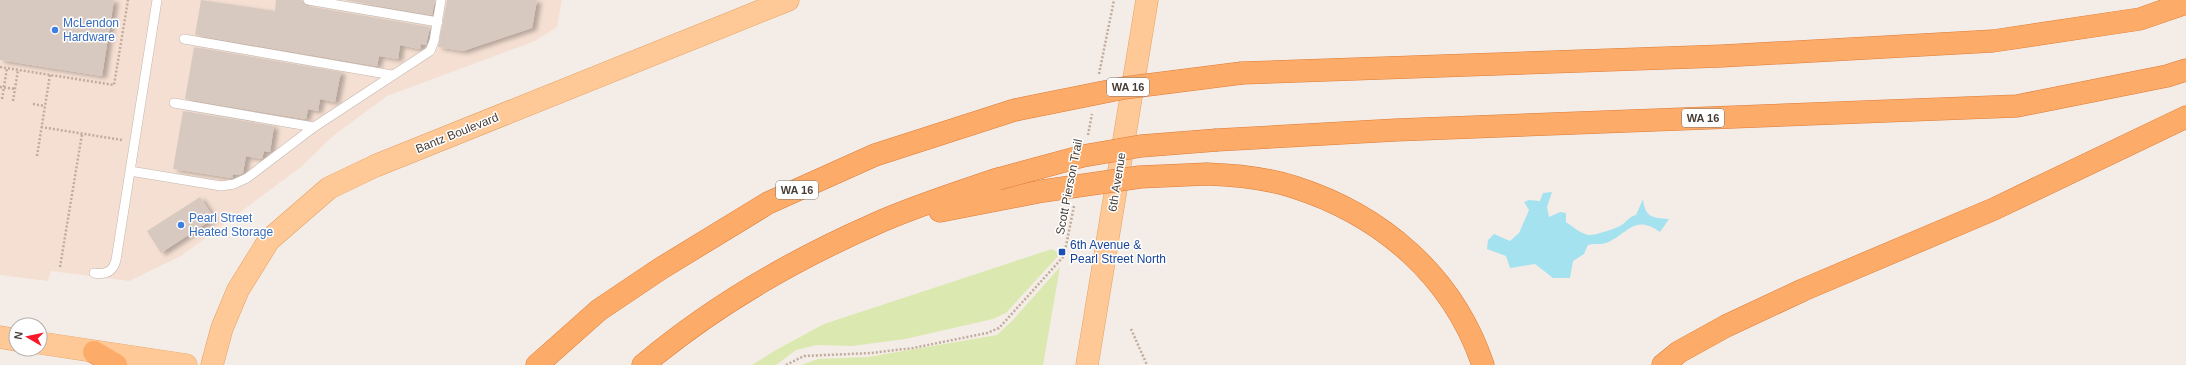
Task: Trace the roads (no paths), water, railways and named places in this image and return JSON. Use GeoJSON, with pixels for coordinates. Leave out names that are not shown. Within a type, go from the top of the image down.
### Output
{"type":"FeatureCollection","features":[{"type":"Feature","properties":{"kind":"highway","name":"WA 16"},"geometry":{"type":"LineString","coordinates":[[537,365],[599,310],[660,269],[768,203],[875,155],[1015,110],[1124,88],[1242,73],[1722,56],[1993,41],[2140,19],[2186,3]]}},
{"type":"Feature","properties":{"kind":"highway","name":"WA 16"},"geometry":{"type":"LineString","coordinates":[[643,365],[700,321],[776,274],[876,223],[998,179],[1083,156],[1141,146],[1217,140],[1404,130],[2017,106],[2167,76],[2186,70]]}},
{"type":"Feature","properties":{"kind":"highway"},"geometry":{"type":"LineString","coordinates":[[1663,365],[1678,352],[1726,326],[1803,290],[1994,209],[2186,117]]}},
{"type":"Feature","properties":{"kind":"highway"},"geometry":{"type":"LineString","coordinates":[[876,223],[1043,191],[1140,177],[1207,174],[1240,176],[1293,186],[1325,198],[1358,215],[1386,234],[1417,260],[1438,281],[1457,308],[1475,342],[1483,365]]}},
{"type":"Feature","properties":{"kind":"highway"},"geometry":{"type":"LineString","coordinates":[[94,352],[116,365]]}},
{"type":"Feature","properties":{"kind":"main road","name":"Bantz Boulevard"},"geometry":{"type":"LineString","coordinates":[[212,365],[222,328],[238,290],[269,240],[329,188],[375,166],[788,0]]}},
{"type":"Feature","properties":{"kind":"main road","name":"6th Avenue"},"geometry":{"type":"LineString","coordinates":[[1087,365],[1147,0]]}},
{"type":"Feature","properties":{"kind":"main road"},"geometry":{"type":"LineString","coordinates":[[48,344],[186,365]]}},
{"type":"Feature","properties":{"kind":"lane"},"geometry":{"type":"LineString","coordinates":[[94,273],[105,274],[111,270],[115,264],[157,0]]}},
{"type":"Feature","properties":{"kind":"lane"},"geometry":{"type":"LineString","coordinates":[[308,0],[438,22]]}},
{"type":"Feature","properties":{"kind":"lane"},"geometry":{"type":"LineString","coordinates":[[130,171],[217,186],[228,186],[253,173],[314,127],[430,51],[434,45],[441,0]]}},
{"type":"Feature","properties":{"kind":"lane"},"geometry":{"type":"LineString","coordinates":[[184,40],[392,76]]}},
{"type":"Feature","properties":{"kind":"lane"},"geometry":{"type":"LineString","coordinates":[[174,103],[314,127]]}},
{"type":"Feature","properties":{"kind":"water"},"geometry":{"type":"Polygon","coordinates":[[[1552,192],[1547,207],[1549,217],[1560,212],[1566,213],[1566,222],[1588,235],[1611,230],[1621,226],[1636,215],[1643,199],[1646,210],[1650,215],[1658,218],[1669,219],[1660,232],[1651,227],[1637,225],[1631,227],[1606,243],[1588,245],[1584,254],[1573,261],[1570,278],[1553,278],[1535,264],[1510,268],[1506,256],[1487,249],[1488,240],[1494,234],[1510,241],[1519,233],[1529,210],[1524,202],[1529,200],[1540,201],[1543,193],[1552,192]]]}},
{"type":"Feature","properties":{"kind":"place","name":"McLendon Hardware"},"geometry":{"type":"Point","coordinates":[55,30]}},
{"type":"Feature","properties":{"kind":"place","name":"Pearl Street Heated Storage"},"geometry":{"type":"Point","coordinates":[181,225]}},
{"type":"Feature","properties":{"kind":"place","name":"6th Avenue & Pearl Street North"},"geometry":{"type":"Point","coordinates":[1062,252]}}]}
